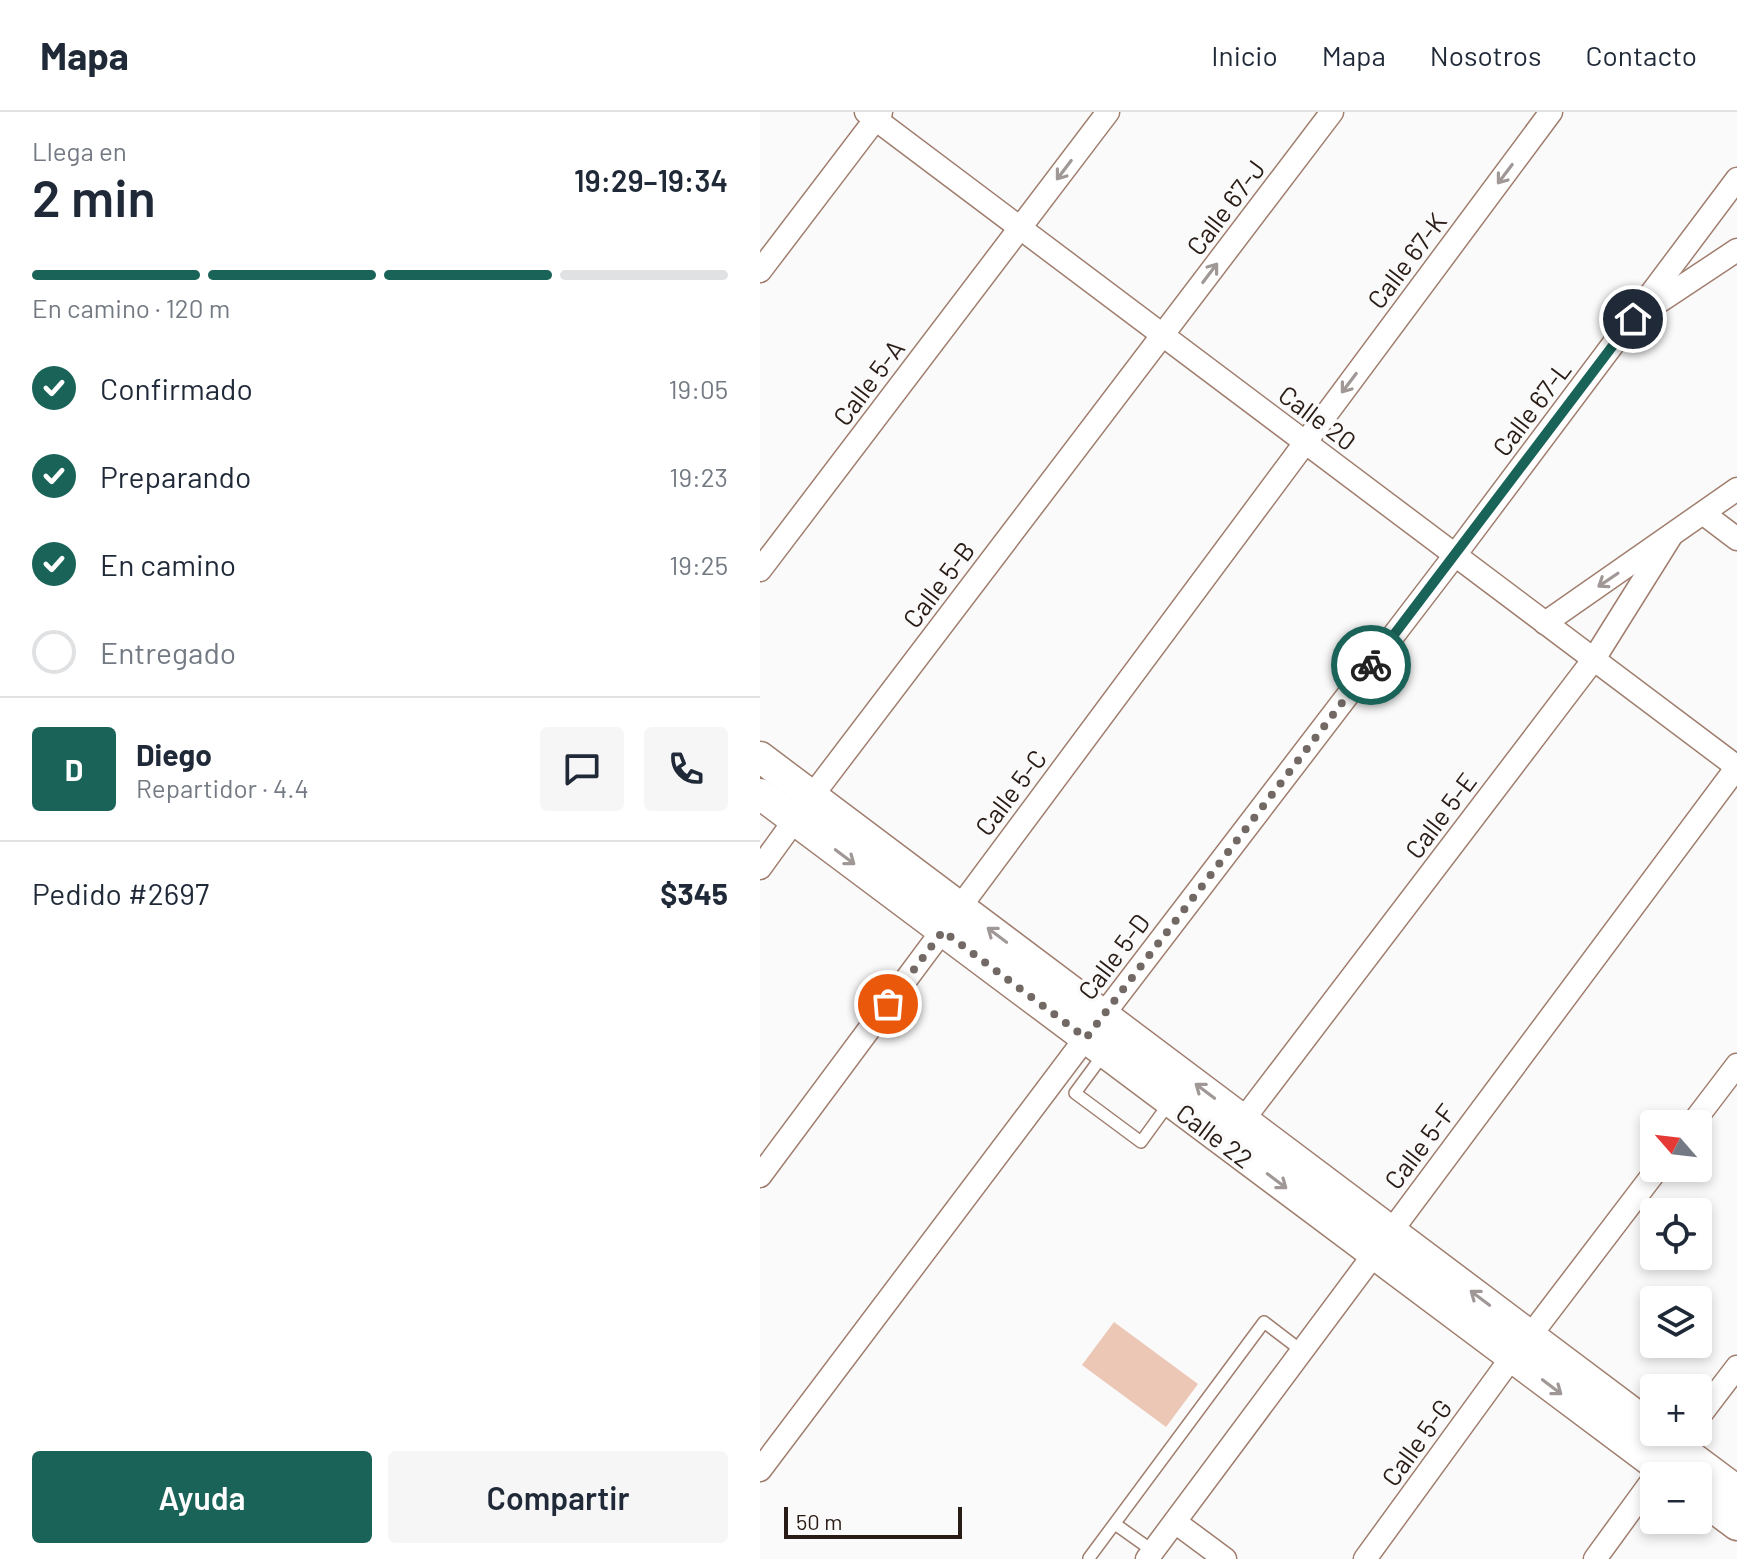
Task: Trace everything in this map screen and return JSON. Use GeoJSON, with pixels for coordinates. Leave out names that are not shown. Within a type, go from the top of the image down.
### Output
{"type":"FeatureCollection","features":[{"type":"Feature","properties":{"kind":"street","name":"Calle 5-A"},"geometry":{"type":"LineString","coordinates":[[760,570],[1108,112]]}},
{"type":"Feature","properties":{"kind":"street","name":"Calle 67-J"},"geometry":{"type":"LineString","coordinates":[[1163,335],[1332,112]]}},
{"type":"Feature","properties":{"kind":"street","name":"Calle 67-K"},"geometry":{"type":"LineString","coordinates":[[1305,442],[1551,112]]}},
{"type":"Feature","properties":{"kind":"street","name":"Calle 20"},"geometry":{"type":"LineString","coordinates":[[875,114],[1020,228],[1737,767]]}},
{"type":"Feature","properties":{"kind":"street"},"geometry":{"type":"LineString","coordinates":[[760,271],[875,114]]}},
{"type":"Feature","properties":{"kind":"street","name":"Calle 67-L"},"geometry":{"type":"LineString","coordinates":[[1455,555],[1737,179]]}},
{"type":"Feature","properties":{"kind":"street"},"geometry":{"type":"LineString","coordinates":[[1633,319],[1737,250]]}},
{"type":"Feature","properties":{"kind":"street","name":"Calle 5-B"},"geometry":{"type":"LineString","coordinates":[[760,868],[1163,335]]}},
{"type":"Feature","properties":{"kind":"street","name":"Calle 5-C"},"geometry":{"type":"LineString","coordinates":[[760,1176],[1305,442]]}},
{"type":"Feature","properties":{"kind":"street","name":"Calle 5-E"},"geometry":{"type":"LineString","coordinates":[[1545,623],[1737,489]]}},
{"type":"Feature","properties":{"kind":"street"},"geometry":{"type":"LineString","coordinates":[[1704,514],[1737,539]]}},
{"type":"Feature","properties":{"kind":"street","name":"Calle 5-E"},"geometry":{"type":"LineString","coordinates":[[1243,1120],[1594,659],[1671,536]]}},
{"type":"Feature","properties":{"kind":"street","name":"Calle 5-D"},"geometry":{"type":"LineString","coordinates":[[760,1470],[1098,1035],[1455,555]]}},
{"type":"Feature","properties":{"kind":"street","name":"Calle 22"},"geometry":{"type":"LineString","coordinates":[[760,757],[803,808],[1098,1035],[1171,1101],[1382,1243],[1665,1455]]}},
{"type":"Feature","properties":{"kind":"street","name":"Calle 5-F"},"geometry":{"type":"LineString","coordinates":[[1150,1555],[1737,767]]}},
{"type":"Feature","properties":{"kind":"street","name":"Calle 22"},"geometry":{"type":"LineString","coordinates":[[760,794],[803,808]]}},
{"type":"Feature","properties":{"kind":"street","name":"Calle 22"},"geometry":{"type":"LineString","coordinates":[[1098,1035],[1243,1120],[1382,1243]]}},
{"type":"Feature","properties":{"kind":"street"},"geometry":{"type":"LineString","coordinates":[[1703,1110],[1737,1065]]}},
{"type":"Feature","properties":{"kind":"street","name":"Calle 5-G"},"geometry":{"type":"LineString","coordinates":[[1365,1559],[1521,1346],[1647,1182]]}},
{"type":"Feature","properties":{"kind":"street","name":"Calle 22"},"geometry":{"type":"LineString","coordinates":[[1521,1346],[1665,1455],[1737,1491]]}},
{"type":"Feature","properties":{"kind":"street"},"geometry":{"type":"LineString","coordinates":[[1712,1400],[1737,1367]]}},
{"type":"Feature","properties":{"kind":"street"},"geometry":{"type":"LineString","coordinates":[[1595,1559],[1665,1455]]}},
{"type":"Feature","properties":{"kind":"street"},"geometry":{"type":"LineString","coordinates":[[1712,1506],[1737,1525]]}},
{"type":"Feature","properties":{"kind":"street"},"geometry":{"type":"LineString","coordinates":[[1175,1522],[1225,1559]]}},
{"type":"Feature","properties":{"kind":"lane"},"geometry":{"type":"LineString","coordinates":[[1098,1035],[1075,1093],[1141,1142],[1171,1101]]}},
{"type":"Feature","properties":{"kind":"lane"},"geometry":{"type":"LineString","coordinates":[[1089,1558],[1264,1322],[1302,1351]]}},
{"type":"Feature","properties":{"kind":"lane"},"geometry":{"type":"LineString","coordinates":[[1115,1524],[1150,1555]]}},
{"type":"Feature","properties":{"kind":"building"},"geometry":{"type":"Polygon","coordinates":[[[1114,1322],[1198,1384],[1166,1427],[1082,1365],[1114,1322]]]}},
{"type":"Feature","properties":{"kind":"way so far"},"geometry":{"type":"LineString","coordinates":[[888,1004],[943,931],[1086,1038],[1371,665]]}},
{"type":"Feature","properties":{"kind":"route"},"geometry":{"type":"LineString","coordinates":[[1371,665],[1633,319]]}}]}
